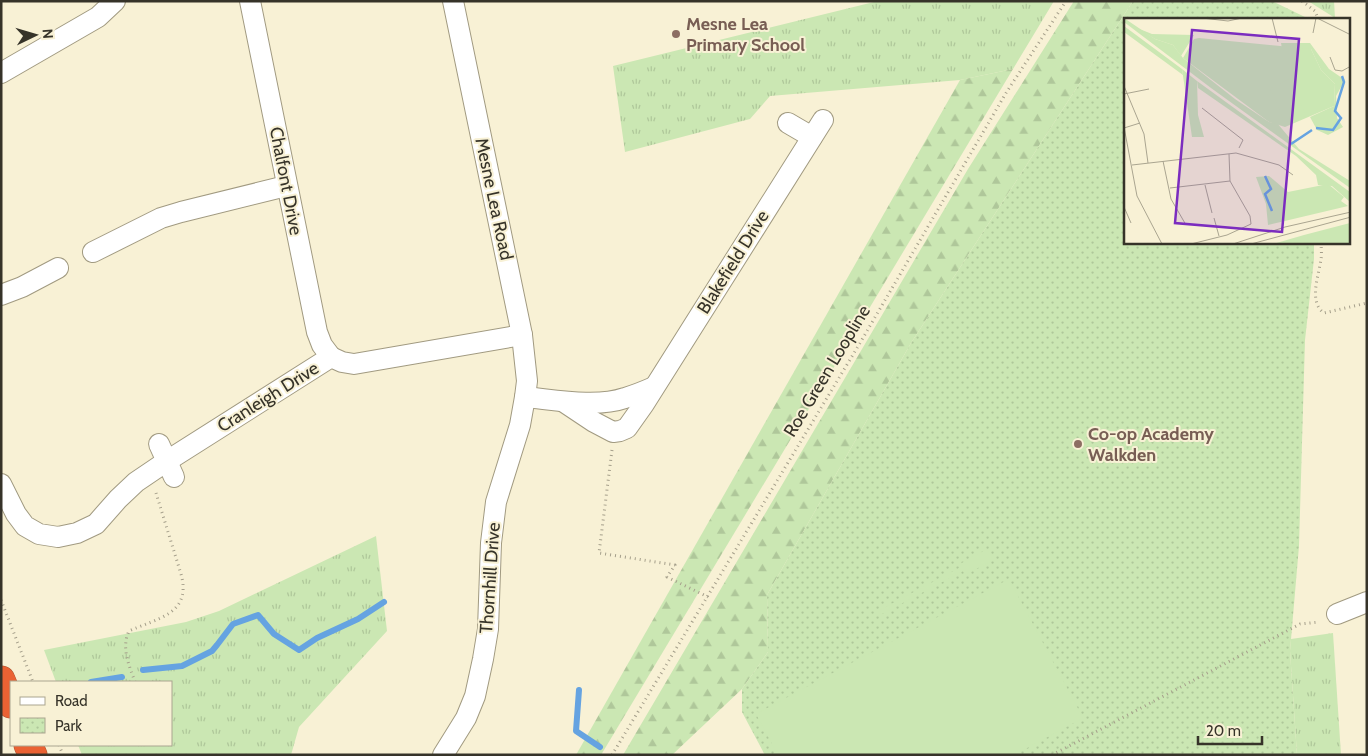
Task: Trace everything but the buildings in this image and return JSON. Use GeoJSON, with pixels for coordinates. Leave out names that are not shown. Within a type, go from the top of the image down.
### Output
{"type":"FeatureCollection","features":[{"type":"Feature","properties":{"kind":"highway"},"geometry":{"type":"LineString","coordinates":[[1,680],[10,702]]}},
{"type":"Feature","properties":{"kind":"street"},"geometry":{"type":"LineString","coordinates":[[1,72],[98,17],[115,1]]}},
{"type":"Feature","properties":{"kind":"street","name":"Chalfont Drive"},"geometry":{"type":"LineString","coordinates":[[250,1],[317,332],[322,345],[331,357]]}},
{"type":"Feature","properties":{"kind":"street","name":"Mesne Lea Road"},"geometry":{"type":"LineString","coordinates":[[453,1],[522,335],[527,381],[526,396]]}},
{"type":"Feature","properties":{"kind":"street","name":"Blakefield Drive"},"geometry":{"type":"LineString","coordinates":[[613,432],[626,428],[644,404],[823,120]]}},
{"type":"Feature","properties":{"kind":"street"},"geometry":{"type":"LineString","coordinates":[[788,123],[812,137]]}},
{"type":"Feature","properties":{"kind":"street"},"geometry":{"type":"LineString","coordinates":[[93,252],[161,218],[286,186]]}},
{"type":"Feature","properties":{"kind":"street"},"geometry":{"type":"LineString","coordinates":[[1,295],[22,287],[58,268]]}},
{"type":"Feature","properties":{"kind":"street","name":"Cranleigh Drive"},"geometry":{"type":"LineString","coordinates":[[1,484],[16,514],[25,526],[39,534],[58,537],[77,533],[96,524],[136,482],[166,461],[331,357],[342,362],[354,364],[522,335]]}},
{"type":"Feature","properties":{"kind":"street"},"geometry":{"type":"LineString","coordinates":[[526,396],[564,402],[596,403],[624,399],[654,387]]}},
{"type":"Feature","properties":{"kind":"street","name":"Thornhill Drive"},"geometry":{"type":"LineString","coordinates":[[442,755],[466,718],[475,696],[488,629],[491,543],[496,502],[520,425],[526,396]]}},
{"type":"Feature","properties":{"kind":"street"},"geometry":{"type":"LineString","coordinates":[[564,402],[613,432]]}},
{"type":"Feature","properties":{"kind":"street"},"geometry":{"type":"LineString","coordinates":[[1337,614],[1367,602]]}},
{"type":"Feature","properties":{"kind":"path","name":"Roe Green Loopline"},"geometry":{"type":"LineString","coordinates":[[612,755],[865,334],[1006,93],[1066,1]]}},
{"type":"Feature","properties":{"kind":"path"},"geometry":{"type":"LineString","coordinates":[[1302,1],[1315,11],[1318,18]]}},
{"type":"Feature","properties":{"kind":"path"},"geometry":{"type":"LineString","coordinates":[[1321,244],[1322,257],[1316,296],[1320,311],[1324,314],[1367,303]]}},
{"type":"Feature","properties":{"kind":"path"},"geometry":{"type":"LineString","coordinates":[[613,432],[599,553],[674,565],[667,577],[708,597]]}},
{"type":"Feature","properties":{"kind":"path"},"geometry":{"type":"LineString","coordinates":[[135,681],[125,646],[129,631],[172,610],[179,604],[183,596],[184,585],[150,473]]}},
{"type":"Feature","properties":{"kind":"path"},"geometry":{"type":"LineString","coordinates":[[1,600],[33,681]]}},
{"type":"Feature","properties":{"kind":"path"},"geometry":{"type":"LineString","coordinates":[[1052,755],[1300,624],[1334,621],[1337,614]]}},
{"type":"Feature","properties":{"kind":"green space"},"geometry":{"type":"Polygon","coordinates":[[[878,1],[1054,1],[1013,69],[960,80],[770,96],[750,119],[625,152],[613,66],[878,1]]]}},
{"type":"Feature","properties":{"kind":"green space"},"geometry":{"type":"Polygon","coordinates":[[[1074,1],[1133,1],[911,343],[767,595],[768,652],[742,689],[672,755],[623,755],[968,169],[1074,1]]]}},
{"type":"Feature","properties":{"kind":"green space","name":"Co-op Academy Walkden"},"geometry":{"type":"Polygon","coordinates":[[[1133,1],[1272,1],[1305,17],[1124,18],[1124,244],[1314,244],[1305,340],[1299,546],[1290,651],[1297,755],[765,755],[742,712],[742,689],[768,652],[767,595],[911,343],[1133,1]]]}},
{"type":"Feature","properties":{"kind":"green space"},"geometry":{"type":"Polygon","coordinates":[[[1308,1],[1334,1],[1335,18],[1308,1]]]}},
{"type":"Feature","properties":{"kind":"green space"},"geometry":{"type":"Polygon","coordinates":[[[1013,69],[601,755],[576,755],[960,80],[1013,69]]]}},
{"type":"Feature","properties":{"kind":"green space"},"geometry":{"type":"Polygon","coordinates":[[[376,536],[387,631],[299,727],[291,755],[82,755],[78,746],[172,746],[172,681],[56,681],[44,650],[186,622],[219,611],[376,536]]]}},
{"type":"Feature","properties":{"kind":"green space"},"geometry":{"type":"Polygon","coordinates":[[[987,549],[993,560],[965,575],[963,571],[880,615],[878,611],[961,567],[960,564],[987,549]]]}},
{"type":"Feature","properties":{"kind":"green space"},"geometry":{"type":"Polygon","coordinates":[[[1009,579],[1083,718],[1014,755],[778,755],[756,714],[1009,579]]]}},
{"type":"Feature","properties":{"kind":"green space"},"geometry":{"type":"Polygon","coordinates":[[[1333,633],[1341,755],[1297,755],[1290,651],[1291,639],[1333,633]]]}},
{"type":"Feature","properties":{"kind":"waterway"},"geometry":{"type":"LineString","coordinates":[[143,670],[182,666],[212,651],[233,624],[258,615],[274,634],[299,650],[317,638],[358,619],[384,602]]}},
{"type":"Feature","properties":{"kind":"waterway"},"geometry":{"type":"LineString","coordinates":[[97,681],[122,677]]}},
{"type":"Feature","properties":{"kind":"waterway"},"geometry":{"type":"LineString","coordinates":[[579,690],[576,731],[600,747]]}},
{"type":"Feature","properties":{"kind":"place","name":"Mesne Lea Primary School"},"geometry":{"type":"Point","coordinates":[676,34]}},
{"type":"Feature","properties":{"kind":"place","name":"Co-op Academy Walkden"},"geometry":{"type":"Point","coordinates":[1078,444]}}]}
